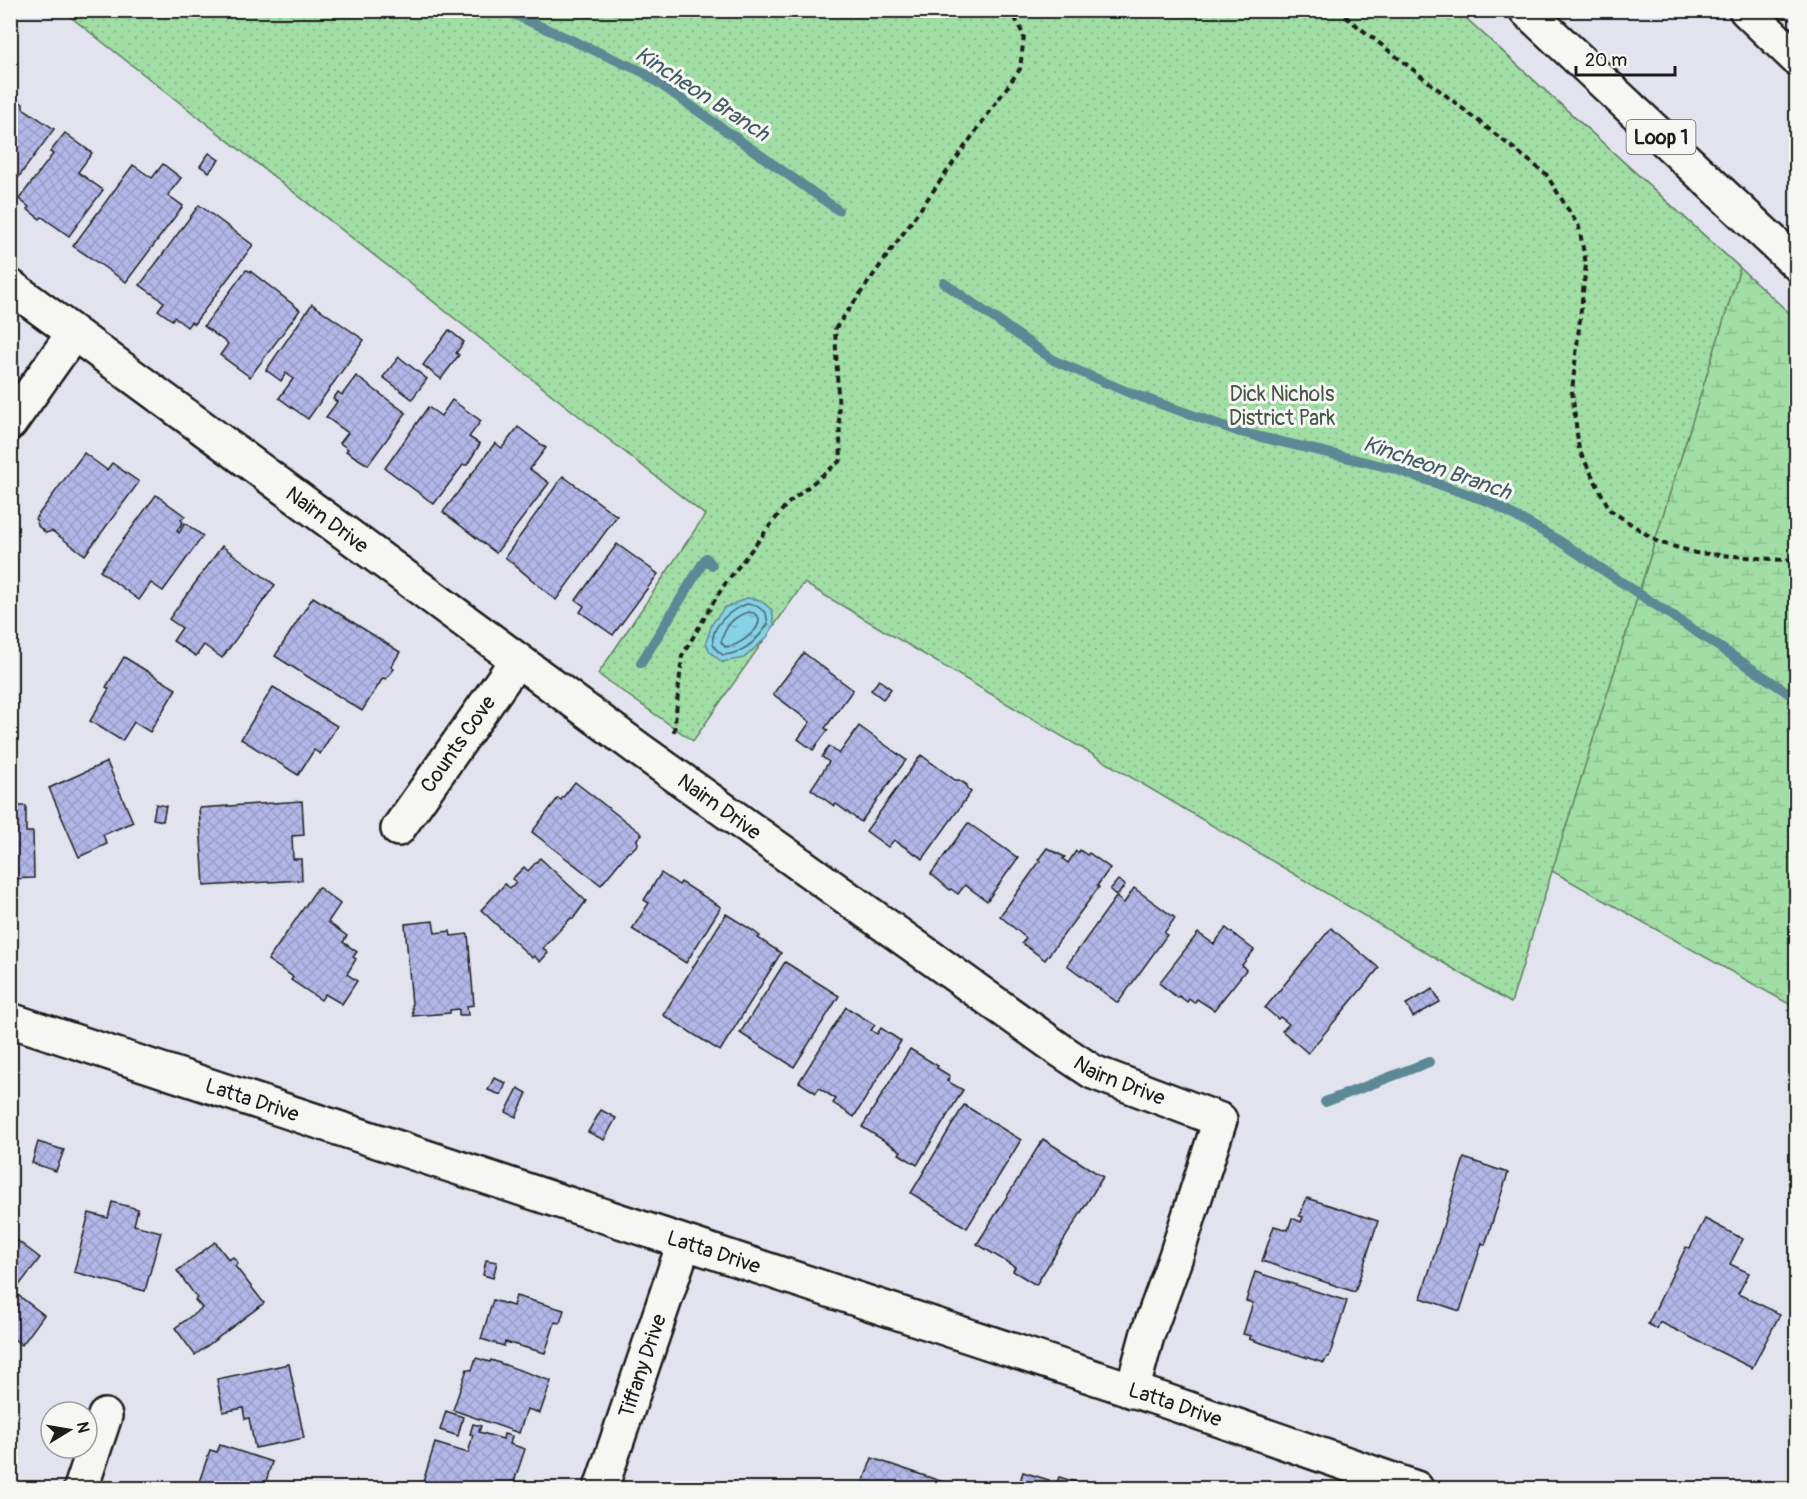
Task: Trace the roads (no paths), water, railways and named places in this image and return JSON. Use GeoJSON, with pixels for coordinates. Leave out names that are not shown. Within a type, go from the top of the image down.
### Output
{"type":"FeatureCollection","features":[{"type":"Feature","properties":{"kind":"main road","name":"Loop 1"},"geometry":{"type":"LineString","coordinates":[[1526,10],[1797,263]]}},
{"type":"Feature","properties":{"kind":"main road"},"geometry":{"type":"LineString","coordinates":[[1746,10],[1797,58]]}},
{"type":"Feature","properties":{"kind":"main road","name":"Nairn Drive"},"geometry":{"type":"LineString","coordinates":[[10,286],[660,764],[1083,1065],[1124,1085],[1220,1120],[1175,1259],[1147,1336],[1132,1392]]}},
{"type":"Feature","properties":{"kind":"main road"},"geometry":{"type":"LineString","coordinates":[[10,423],[73,334]]}},
{"type":"Feature","properties":{"kind":"main road","name":"Counts Cove"},"geometry":{"type":"LineString","coordinates":[[398,829],[517,660]]}},
{"type":"Feature","properties":{"kind":"main road","name":"Latta Drive"},"geometry":{"type":"LineString","coordinates":[[10,1020],[1132,1392],[1163,1400],[1416,1488]]}},
{"type":"Feature","properties":{"kind":"main road","name":"Tiffany Drive"},"geometry":{"type":"LineString","coordinates":[[601,1488],[684,1243]]}},
{"type":"Feature","properties":{"kind":"main road"},"geometry":{"type":"LineString","coordinates":[[81,1488],[105,1416]]}},
{"type":"Feature","properties":{"kind":"water"},"geometry":{"type":"Polygon","coordinates":[[[747,598],[760,600],[772,610],[774,625],[767,637],[744,658],[722,662],[710,652],[706,642],[712,624],[724,608],[747,598]]]}},
{"type":"Feature","properties":{"kind":"waterway","name":"Kincheon Branch"},"geometry":{"type":"LineString","coordinates":[[504,10],[643,72],[838,210]]}},
{"type":"Feature","properties":{"kind":"waterway","name":"Kincheon Branch"},"geometry":{"type":"LineString","coordinates":[[944,283],[1055,361],[1130,393],[1240,432],[1395,469],[1490,502],[1558,540],[1796,698]]}},
{"type":"Feature","properties":{"kind":"waterway"},"geometry":{"type":"LineString","coordinates":[[641,663],[706,558],[712,565]]}},
{"type":"Feature","properties":{"kind":"waterway"},"geometry":{"type":"LineString","coordinates":[[1325,1102],[1429,1062]]}},
{"type":"Feature","properties":{"kind":"park label","name":"Dick Nichols District Park"},"geometry":{"type":"Point","coordinates":[1282,406]}}]}
